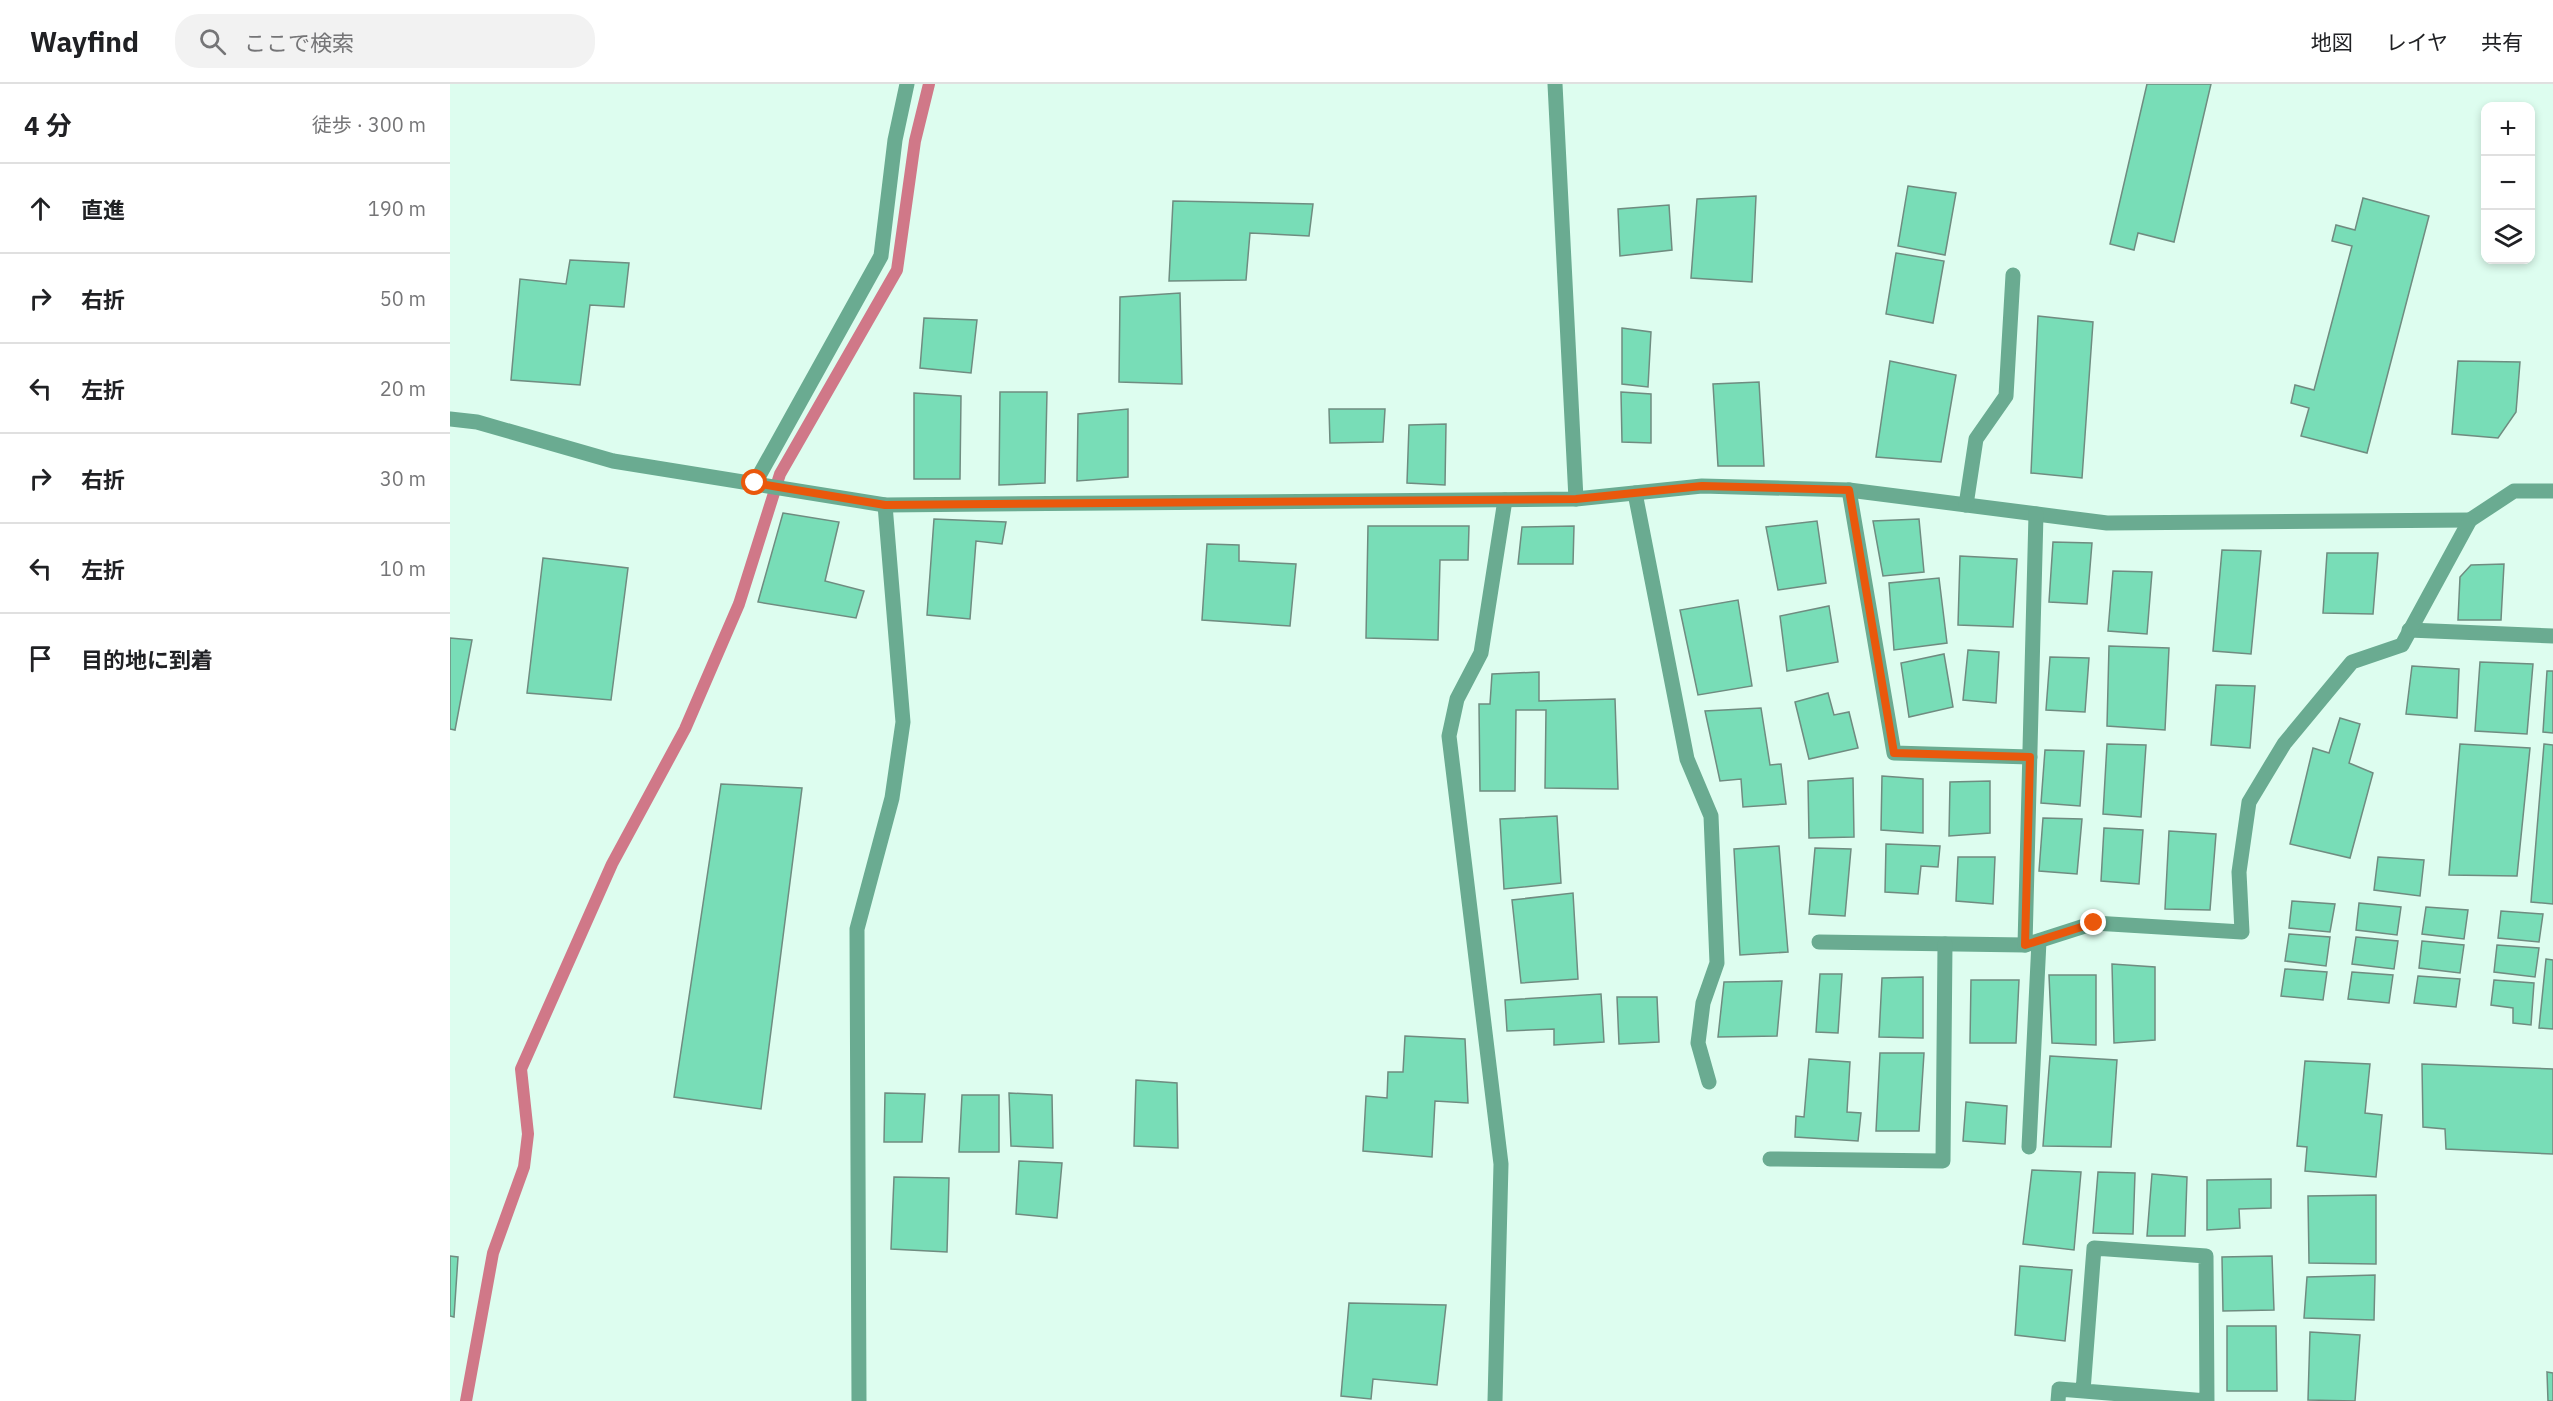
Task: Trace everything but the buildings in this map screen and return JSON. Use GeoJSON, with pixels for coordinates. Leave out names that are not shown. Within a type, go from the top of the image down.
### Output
{"type":"FeatureCollection","features":[{"type":"Feature","properties":{"kind":"street"},"geometry":{"type":"LineString","coordinates":[[755,483],[881,256],[895,140],[907,84]]}},
{"type":"Feature","properties":{"kind":"street"},"geometry":{"type":"LineString","coordinates":[[1555,84],[1576,499]]}},
{"type":"Feature","properties":{"kind":"street"},"geometry":{"type":"LineString","coordinates":[[1966,505],[1976,439],[2006,396],[2013,275]]}},
{"type":"Feature","properties":{"kind":"street"},"geometry":{"type":"LineString","coordinates":[[450,419],[477,422],[613,461],[885,505],[1576,499],[1702,486],[1849,490],[2107,523],[2470,520]]}},
{"type":"Feature","properties":{"kind":"street"},"geometry":{"type":"LineString","coordinates":[[1849,490],[1894,753],[2030,757]]}},
{"type":"Feature","properties":{"kind":"street"},"geometry":{"type":"LineString","coordinates":[[1819,942],[2032,943],[2094,923],[2242,932],[2239,872],[2249,802],[2284,744],[2352,662],[2402,645],[2470,520],[2514,491],[2553,491]]}},
{"type":"Feature","properties":{"kind":"street"},"geometry":{"type":"LineString","coordinates":[[1635,493],[1687,759],[1711,816],[1718,963],[1703,1004],[1698,1043],[1709,1082]]}},
{"type":"Feature","properties":{"kind":"street"},"geometry":{"type":"LineString","coordinates":[[1495,1401],[1501,1164],[1449,736],[1457,699],[1480,652],[1505,500]]}},
{"type":"Feature","properties":{"kind":"street"},"geometry":{"type":"LineString","coordinates":[[860,1401],[857,929],[892,798],[903,722],[885,505]]}},
{"type":"Feature","properties":{"kind":"street"},"geometry":{"type":"LineString","coordinates":[[2029,1147],[2032,943],[2030,757],[2036,514]]}},
{"type":"Feature","properties":{"kind":"street"},"geometry":{"type":"LineString","coordinates":[[2409,630],[2553,636]]}},
{"type":"Feature","properties":{"kind":"street"},"geometry":{"type":"LineString","coordinates":[[1770,1159],[1943,1161],[1946,944]]}},
{"type":"Feature","properties":{"kind":"street"},"geometry":{"type":"LineString","coordinates":[[2058,1401],[2059,1389],[2083,1391],[2207,1401],[2206,1256],[2094,1248],[2083,1391]]}},
{"type":"Feature","properties":{"kind":"waterway"},"geometry":{"type":"LineString","coordinates":[[466,1401],[493,1253],[524,1167],[528,1134],[521,1069],[612,864],[685,729],[739,604],[780,474],[897,270],[915,141],[929,84]]}},
{"type":"Feature","properties":{"kind":"route"},"geometry":{"type":"LineString","coordinates":[[755,483],[885,505],[1576,499],[1702,486],[1849,490],[1894,753],[2030,757],[2025,945],[2094,923]]}}]}
